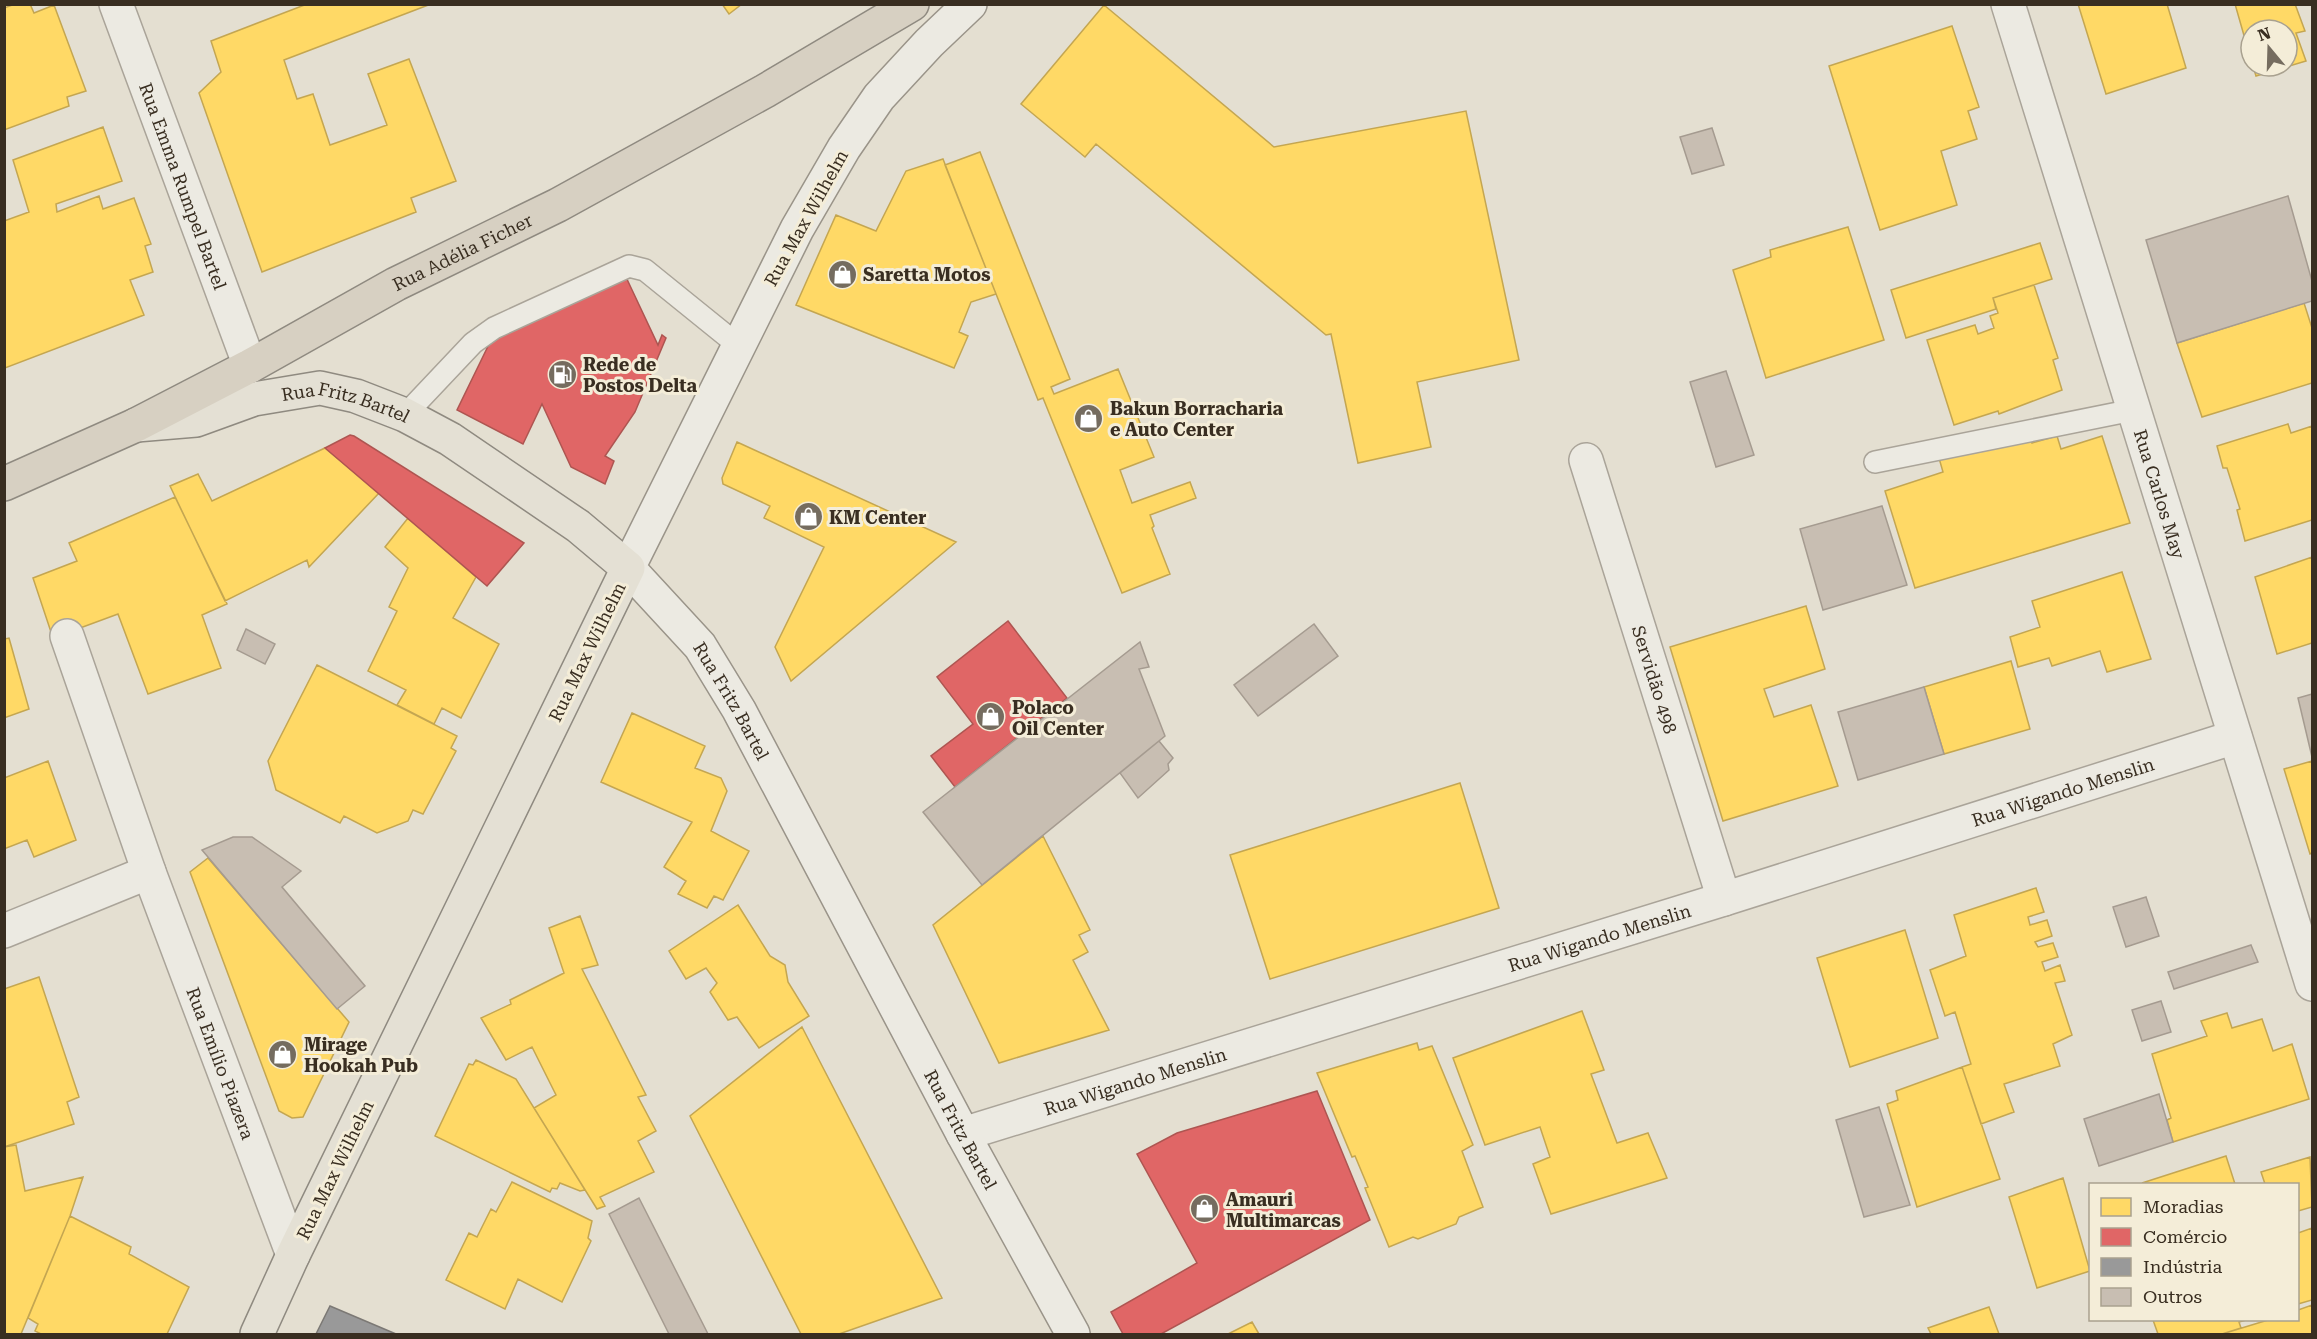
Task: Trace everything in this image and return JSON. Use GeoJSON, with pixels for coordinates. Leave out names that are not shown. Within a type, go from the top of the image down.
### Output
{"type":"FeatureCollection","features":[{"type":"Feature","properties":{"kind":"highway","name":"Rua Adélia Ficher"},"geometry":{"type":"LineString","coordinates":[[4,484],[136,424],[250,366],[396,284],[558,205],[657,152],[875,14],[912,4]]}},
{"type":"Feature","properties":{"kind":"main road","name":"Rua Fritz Bartel"},"geometry":{"type":"LineString","coordinates":[[136,424],[195,420],[254,399],[320,388],[356,396],[405,415],[450,439],[578,526],[628,568]]}},
{"type":"Feature","properties":{"kind":"main road","name":"Rua Max Wilhelm"},"geometry":{"type":"LineString","coordinates":[[257,1335],[293,1255],[628,568]]}},
{"type":"Feature","properties":{"kind":"street","name":"Rua Emma Rumpel Bartel"},"geometry":{"type":"LineString","coordinates":[[116,4],[250,366]]}},
{"type":"Feature","properties":{"kind":"street","name":"Rua Max Wilhelm"},"geometry":{"type":"LineString","coordinates":[[628,568],[797,229],[844,147],[879,97],[929,43],[970,4]]}},
{"type":"Feature","properties":{"kind":"street","name":"Rua Carlos May"},"geometry":{"type":"LineString","coordinates":[[2008,4],[2313,984]]}},
{"type":"Feature","properties":{"kind":"street","name":"Servidão 498"},"geometry":{"type":"LineString","coordinates":[[1586,460],[1724,899]]}},
{"type":"Feature","properties":{"kind":"street","name":"Rua Fritz Bartel"},"geometry":{"type":"LineString","coordinates":[[628,568],[700,646],[739,710],[963,1134],[1073,1335]]}},
{"type":"Feature","properties":{"kind":"street","name":"Rua Emílio Piazera"},"geometry":{"type":"LineString","coordinates":[[67,636],[149,872],[293,1255]]}},
{"type":"Feature","properties":{"kind":"street","name":"Rua Wigando Menslin"},"geometry":{"type":"LineString","coordinates":[[963,1134],[1724,899],[2235,737]]}},
{"type":"Feature","properties":{"kind":"street"},"geometry":{"type":"LineString","coordinates":[[4,930],[149,872]]}},
{"type":"Feature","properties":{"kind":"lane"},"geometry":{"type":"LineString","coordinates":[[405,415],[473,343],[494,328],[629,266],[645,270],[739,346]]}},
{"type":"Feature","properties":{"kind":"lane"},"geometry":{"type":"LineString","coordinates":[[1875,462],[2133,410]]}},
{"type":"Feature","properties":{"kind":"building: Moradias"},"geometry":{"type":"Polygon","coordinates":[[[15,4],[30,4],[34,13],[54,5],[86,91],[67,97],[69,106],[4,130],[4,8],[15,4]]]}},
{"type":"Feature","properties":{"kind":"building: Moradias"},"geometry":{"type":"Polygon","coordinates":[[[307,4],[431,4],[284,60],[297,99],[313,94],[330,145],[387,125],[368,74],[409,59],[456,181],[411,198],[416,212],[262,272],[199,93],[221,72],[211,41],[307,4]]]}},
{"type":"Feature","properties":{"kind":"building: Moradias"},"geometry":{"type":"Polygon","coordinates":[[[722,4],[742,4],[729,14],[722,4]]]}},
{"type":"Feature","properties":{"kind":"building: Moradias"},"geometry":{"type":"Polygon","coordinates":[[[2078,4],[2167,4],[2186,68],[2106,94],[2078,4]]]}},
{"type":"Feature","properties":{"kind":"building: Moradias"},"geometry":{"type":"Polygon","coordinates":[[[2235,4],[2295,4],[2305,31],[2299,32],[2299,18],[2239,18],[2235,4]]]}},
{"type":"Feature","properties":{"kind":"building: Moradias"},"geometry":{"type":"Polygon","coordinates":[[[1104,5],[1274,147],[1466,111],[1519,360],[1417,382],[1431,447],[1358,463],[1331,334],[1326,335],[1096,144],[1085,157],[1021,104],[1104,5]]]}},
{"type":"Feature","properties":{"kind":"building: Moradias"},"geometry":{"type":"Polygon","coordinates":[[[1952,26],[1979,107],[1968,111],[1977,139],[1941,151],[1957,205],[1880,230],[1829,66],[1952,26]]]}},
{"type":"Feature","properties":{"kind":"building: Moradias"},"geometry":{"type":"Polygon","coordinates":[[[2299,41],[2306,61],[2299,63],[2299,41]]]}},
{"type":"Feature","properties":{"kind":"building: Moradias"},"geometry":{"type":"Polygon","coordinates":[[[103,127],[122,181],[56,204],[57,212],[99,196],[103,209],[134,198],[151,244],[145,246],[153,272],[130,280],[144,315],[5,368],[4,221],[29,212],[13,160],[103,127]]]}},
{"type":"Feature","properties":{"kind":"building: Moradias"},"geometry":{"type":"Polygon","coordinates":[[[980,152],[1070,379],[1051,387],[1054,394],[1118,369],[1154,457],[1120,470],[1132,503],[1190,482],[1196,498],[1150,515],[1154,526],[1152,528],[1170,574],[1122,593],[1043,398],[1038,400],[945,165],[980,152]]]}},
{"type":"Feature","properties":{"kind":"building: Moradias"},"geometry":{"type":"Polygon","coordinates":[[[943,159],[996,294],[971,302],[959,332],[968,336],[954,368],[796,305],[836,215],[876,231],[906,171],[943,159]]]}},
{"type":"Feature","properties":{"kind":"building: Moradias"},"geometry":{"type":"Polygon","coordinates":[[[1848,227],[1884,340],[1766,378],[1733,270],[1771,257],[1770,250],[1848,227]]]}},
{"type":"Feature","properties":{"kind":"building: Moradias"},"geometry":{"type":"Polygon","coordinates":[[[2040,243],[2052,279],[1993,298],[1996,309],[1906,338],[1891,290],[2040,243]]]}},
{"type":"Feature","properties":{"kind":"building: Moradias"},"geometry":{"type":"Polygon","coordinates":[[[2034,285],[2058,358],[2053,360],[2062,390],[1999,414],[1998,411],[1954,425],[1927,340],[1975,325],[1978,334],[1994,328],[1990,316],[1998,313],[1993,298],[2034,285]]]}},
{"type":"Feature","properties":{"kind":"building: Moradias"},"geometry":{"type":"Polygon","coordinates":[[[2304,303],[2312,328],[2312,383],[2202,417],[2177,343],[2304,303]]]}},
{"type":"Feature","properties":{"kind":"building: Moradias"},"geometry":{"type":"Polygon","coordinates":[[[2288,424],[2291,433],[2312,426],[2312,520],[2245,541],[2237,510],[2240,509],[2227,468],[2223,468],[2217,446],[2288,424]]]}},
{"type":"Feature","properties":{"kind":"building: Moradias"},"geometry":{"type":"Polygon","coordinates":[[[2057,436],[2061,449],[2102,436],[2130,523],[1915,588],[1885,491],[1943,472],[1939,458],[2031,438],[2032,443],[2057,436]]]}},
{"type":"Feature","properties":{"kind":"building: Moradias"},"geometry":{"type":"Polygon","coordinates":[[[737,442],[956,542],[791,681],[775,647],[824,547],[764,518],[770,506],[723,484],[722,478],[737,442]]]}},
{"type":"Feature","properties":{"kind":"building: Moradias"},"geometry":{"type":"Polygon","coordinates":[[[325,448],[379,493],[309,567],[307,560],[225,601],[170,486],[198,474],[212,501],[325,448]]]}},
{"type":"Feature","properties":{"kind":"building: Moradias"},"geometry":{"type":"Polygon","coordinates":[[[175,497],[227,604],[202,615],[221,668],[148,694],[118,614],[53,638],[33,578],[77,561],[69,543],[175,497]]]}},
{"type":"Feature","properties":{"kind":"building: Moradias"},"geometry":{"type":"Polygon","coordinates":[[[408,518],[476,577],[453,618],[499,644],[461,718],[442,708],[434,724],[397,705],[406,690],[368,671],[397,611],[389,607],[408,568],[385,547],[408,518]]]}},
{"type":"Feature","properties":{"kind":"building: Moradias"},"geometry":{"type":"Polygon","coordinates":[[[2312,557],[2312,643],[2277,654],[2255,577],[2312,557]]]}},
{"type":"Feature","properties":{"kind":"building: Moradias"},"geometry":{"type":"Polygon","coordinates":[[[2122,572],[2151,659],[2107,672],[2100,651],[2052,666],[2049,658],[2018,667],[2010,637],[2040,627],[2032,601],[2122,572]]]}},
{"type":"Feature","properties":{"kind":"building: Moradias"},"geometry":{"type":"Polygon","coordinates":[[[1806,606],[1825,669],[1764,689],[1774,717],[1811,705],[1838,786],[1723,821],[1670,647],[1806,606]]]}},
{"type":"Feature","properties":{"kind":"building: Moradias"},"geometry":{"type":"Polygon","coordinates":[[[9,638],[29,709],[4,718],[4,639],[9,638]]]}},
{"type":"Feature","properties":{"kind":"building: Moradias"},"geometry":{"type":"Polygon","coordinates":[[[2011,661],[2030,729],[1944,754],[1924,687],[2011,661]]]}},
{"type":"Feature","properties":{"kind":"building: Moradias"},"geometry":{"type":"Polygon","coordinates":[[[317,665],[457,736],[451,748],[456,751],[423,814],[413,810],[408,821],[377,833],[344,816],[340,823],[276,790],[268,761],[317,665]]]}},
{"type":"Feature","properties":{"kind":"building: Moradias"},"geometry":{"type":"Polygon","coordinates":[[[632,713],[705,746],[695,768],[721,778],[727,791],[711,831],[749,851],[723,900],[714,896],[707,908],[678,894],[686,881],[664,867],[692,822],[601,782],[632,713]]]}},
{"type":"Feature","properties":{"kind":"building: Moradias"},"geometry":{"type":"Polygon","coordinates":[[[48,761],[76,840],[34,857],[27,840],[4,849],[4,778],[48,761]]]}},
{"type":"Feature","properties":{"kind":"building: Moradias"},"geometry":{"type":"Polygon","coordinates":[[[2312,761],[2312,853],[2310,854],[2284,769],[2312,761]]]}},
{"type":"Feature","properties":{"kind":"building: Moradias"},"geometry":{"type":"Polygon","coordinates":[[[1460,783],[1499,908],[1270,979],[1230,855],[1460,783]]]}},
{"type":"Feature","properties":{"kind":"building: Moradias"},"geometry":{"type":"Polygon","coordinates":[[[1043,836],[1090,930],[1079,935],[1088,952],[1073,960],[1109,1030],[999,1063],[933,925],[1043,836]]]}},
{"type":"Feature","properties":{"kind":"building: Moradias"},"geometry":{"type":"Polygon","coordinates":[[[208,858],[349,1022],[303,1117],[292,1118],[279,1111],[190,872],[208,858]]]}},
{"type":"Feature","properties":{"kind":"building: Moradias"},"geometry":{"type":"Polygon","coordinates":[[[2036,888],[2044,912],[2028,917],[2030,925],[2047,920],[2052,936],[2035,942],[2038,947],[2053,943],[2058,957],[2042,962],[2045,971],[2060,965],[2065,981],[2055,983],[2072,1035],[2053,1044],[2060,1066],[2004,1084],[2014,1112],[1981,1124],[1962,1067],[1971,1064],[1955,1012],[1945,1016],[1930,970],[1966,956],[1954,915],[2036,888]]]}},
{"type":"Feature","properties":{"kind":"building: Moradias"},"geometry":{"type":"Polygon","coordinates":[[[738,905],[770,956],[785,965],[788,982],[809,1016],[759,1048],[737,1017],[728,1020],[710,992],[717,983],[706,968],[686,979],[669,951],[738,905]]]}},
{"type":"Feature","properties":{"kind":"building: Moradias"},"geometry":{"type":"Polygon","coordinates":[[[580,916],[598,965],[582,969],[646,1095],[638,1097],[656,1131],[638,1141],[654,1172],[600,1197],[605,1206],[597,1209],[534,1108],[556,1095],[532,1047],[506,1060],[481,1018],[511,1004],[510,1000],[564,973],[549,928],[580,916]]]}},
{"type":"Feature","properties":{"kind":"building: Moradias"},"geometry":{"type":"Polygon","coordinates":[[[1905,930],[1938,1038],[1850,1067],[1817,958],[1905,930]]]}},
{"type":"Feature","properties":{"kind":"building: Moradias"},"geometry":{"type":"Polygon","coordinates":[[[39,977],[79,1097],[67,1102],[74,1124],[4,1147],[4,989],[39,977]]]}},
{"type":"Feature","properties":{"kind":"building: Moradias"},"geometry":{"type":"Polygon","coordinates":[[[1582,1011],[1604,1070],[1591,1074],[1617,1143],[1648,1133],[1667,1178],[1551,1214],[1533,1164],[1550,1157],[1540,1127],[1485,1145],[1453,1058],[1582,1011]]]}},
{"type":"Feature","properties":{"kind":"building: Moradias"},"geometry":{"type":"Polygon","coordinates":[[[2227,1013],[2232,1028],[2262,1019],[2273,1051],[2292,1044],[2309,1099],[2173,1142],[2167,1120],[2171,1118],[2152,1054],[2207,1036],[2201,1021],[2227,1013]]]}},
{"type":"Feature","properties":{"kind":"building: Moradias"},"geometry":{"type":"Polygon","coordinates":[[[802,1027],[942,1298],[839,1334],[801,1334],[690,1116],[802,1027]]]}},
{"type":"Feature","properties":{"kind":"building: Moradias"},"geometry":{"type":"Polygon","coordinates":[[[1417,1043],[1419,1050],[1432,1046],[1473,1145],[1462,1151],[1483,1207],[1459,1217],[1456,1224],[1418,1239],[1413,1237],[1389,1247],[1365,1188],[1368,1187],[1355,1156],[1352,1157],[1317,1073],[1417,1043]]]}},
{"type":"Feature","properties":{"kind":"building: Moradias"},"geometry":{"type":"Polygon","coordinates":[[[476,1060],[516,1079],[585,1190],[580,1191],[560,1183],[557,1189],[552,1188],[550,1192],[435,1136],[469,1064],[473,1065],[476,1060]]]}},
{"type":"Feature","properties":{"kind":"building: Moradias"},"geometry":{"type":"Polygon","coordinates":[[[1962,1067],[2000,1179],[1917,1207],[1887,1104],[1898,1100],[1896,1091],[1962,1067]]]}},
{"type":"Feature","properties":{"kind":"building: Moradias"},"geometry":{"type":"Polygon","coordinates":[[[16,1145],[25,1191],[83,1177],[70,1216],[21,1334],[4,1334],[4,1147],[16,1145]]]}},
{"type":"Feature","properties":{"kind":"building: Moradias"},"geometry":{"type":"Polygon","coordinates":[[[2226,1156],[2235,1183],[2142,1183],[2226,1156]]]}},
{"type":"Feature","properties":{"kind":"building: Moradias"},"geometry":{"type":"Polygon","coordinates":[[[2310,1157],[2312,1207],[2299,1211],[2299,1183],[2265,1183],[2261,1172],[2310,1157]]]}},
{"type":"Feature","properties":{"kind":"building: Moradias"},"geometry":{"type":"Polygon","coordinates":[[[2063,1178],[2089,1271],[2037,1288],[2009,1197],[2063,1178]]]}},
{"type":"Feature","properties":{"kind":"building: Moradias"},"geometry":{"type":"Polygon","coordinates":[[[512,1182],[592,1221],[588,1238],[591,1241],[562,1302],[518,1279],[505,1309],[446,1280],[469,1233],[477,1237],[491,1209],[496,1212],[512,1182]]]}},
{"type":"Feature","properties":{"kind":"building: Moradias"},"geometry":{"type":"Polygon","coordinates":[[[70,1216],[131,1247],[129,1254],[189,1287],[167,1334],[41,1334],[35,1331],[38,1324],[28,1318],[70,1216]]]}},
{"type":"Feature","properties":{"kind":"building: Moradias"},"geometry":{"type":"Polygon","coordinates":[[[2312,1228],[2312,1300],[2299,1304],[2299,1233],[2312,1228]]]}},
{"type":"Feature","properties":{"kind":"building: Moradias"},"geometry":{"type":"Polygon","coordinates":[[[2312,1305],[2312,1334],[2222,1334],[2265,1321],[2299,1321],[2299,1310],[2312,1305]]]}},
{"type":"Feature","properties":{"kind":"building: Moradias"},"geometry":{"type":"Polygon","coordinates":[[[1989,1307],[1999,1334],[1931,1334],[1928,1328],[1989,1307]]]}},
{"type":"Feature","properties":{"kind":"building: Moradias"},"geometry":{"type":"Polygon","coordinates":[[[2153,1321],[2242,1321],[2239,1322],[2241,1328],[2222,1334],[2158,1334],[2153,1321]]]}},
{"type":"Feature","properties":{"kind":"building: Moradias"},"geometry":{"type":"Polygon","coordinates":[[[1252,1322],[1259,1334],[1228,1334],[1252,1322]]]}},
{"type":"Feature","properties":{"kind":"building: Comércio","name":"Rede de Postos Delta"},"geometry":{"type":"Polygon","coordinates":[[[625,275],[658,345],[662,335],[666,338],[635,412],[605,456],[614,461],[605,484],[571,467],[542,404],[523,444],[457,410],[492,338],[625,275]]]}},
{"type":"Feature","properties":{"kind":"building: Comércio"},"geometry":{"type":"Polygon","coordinates":[[[350,435],[524,543],[487,586],[325,448],[350,435]]]}},
{"type":"Feature","properties":{"kind":"building: Comércio"},"geometry":{"type":"Polygon","coordinates":[[[1008,621],[1067,698],[955,787],[931,756],[973,724],[937,677],[1008,621]]]}},
{"type":"Feature","properties":{"kind":"building: Comércio"},"geometry":{"type":"Polygon","coordinates":[[[1317,1091],[1370,1220],[1161,1334],[1123,1334],[1111,1312],[1197,1263],[1137,1154],[1177,1133],[1317,1091]]]}},
{"type":"Feature","properties":{"kind":"building: Indústria"},"geometry":{"type":"Polygon","coordinates":[[[330,1306],[396,1334],[316,1334],[330,1306]]]}},
{"type":"Feature","properties":{"kind":"building: Outros"},"geometry":{"type":"Polygon","coordinates":[[[1712,128],[1724,165],[1692,174],[1680,137],[1712,128]]]}},
{"type":"Feature","properties":{"kind":"building: Outros"},"geometry":{"type":"Polygon","coordinates":[[[2288,196],[2312,281],[2312,301],[2177,343],[2146,240],[2288,196]]]}},
{"type":"Feature","properties":{"kind":"building: Outros"},"geometry":{"type":"Polygon","coordinates":[[[1726,371],[1754,455],[1716,467],[1690,382],[1726,371]]]}},
{"type":"Feature","properties":{"kind":"building: Outros"},"geometry":{"type":"Polygon","coordinates":[[[1882,506],[1907,585],[1823,610],[1800,529],[1882,506]]]}},
{"type":"Feature","properties":{"kind":"building: Outros"},"geometry":{"type":"Polygon","coordinates":[[[1314,624],[1338,656],[1258,716],[1234,685],[1314,624]]]}},
{"type":"Feature","properties":{"kind":"building: Outros"},"geometry":{"type":"Polygon","coordinates":[[[246,629],[275,644],[265,664],[237,650],[246,629]]]}},
{"type":"Feature","properties":{"kind":"building: Outros"},"geometry":{"type":"Polygon","coordinates":[[[1140,642],[1149,667],[1139,669],[1165,736],[982,885],[923,812],[1140,642]]]}},
{"type":"Feature","properties":{"kind":"building: Outros"},"geometry":{"type":"Polygon","coordinates":[[[1924,687],[1944,754],[1858,780],[1838,712],[1924,687]]]}},
{"type":"Feature","properties":{"kind":"building: Outros"},"geometry":{"type":"Polygon","coordinates":[[[2312,694],[2312,757],[2298,698],[2312,694]]]}},
{"type":"Feature","properties":{"kind":"building: Outros"},"geometry":{"type":"Polygon","coordinates":[[[1159,741],[1173,758],[1168,764],[1169,770],[1138,798],[1120,773],[1159,741]]]}},
{"type":"Feature","properties":{"kind":"building: Outros"},"geometry":{"type":"Polygon","coordinates":[[[233,837],[252,837],[301,871],[282,887],[365,986],[337,1009],[202,850],[233,837]]]}},
{"type":"Feature","properties":{"kind":"building: Outros"},"geometry":{"type":"Polygon","coordinates":[[[2146,897],[2159,936],[2126,947],[2113,907],[2146,897]]]}},
{"type":"Feature","properties":{"kind":"building: Outros"},"geometry":{"type":"Polygon","coordinates":[[[2251,945],[2258,962],[2174,989],[2168,972],[2251,945]]]}},
{"type":"Feature","properties":{"kind":"building: Outros"},"geometry":{"type":"Polygon","coordinates":[[[2161,1001],[2171,1032],[2142,1041],[2132,1010],[2161,1001]]]}},
{"type":"Feature","properties":{"kind":"building: Outros"},"geometry":{"type":"Polygon","coordinates":[[[2159,1094],[2173,1142],[2099,1166],[2084,1119],[2159,1094]]]}},
{"type":"Feature","properties":{"kind":"building: Outros"},"geometry":{"type":"Polygon","coordinates":[[[1879,1107],[1910,1205],[1864,1217],[1836,1120],[1879,1107]]]}},
{"type":"Feature","properties":{"kind":"building: Outros"},"geometry":{"type":"Polygon","coordinates":[[[639,1198],[708,1334],[669,1334],[609,1214],[639,1198]]]}},
{"type":"Feature","properties":{"kind":"place","name":"Saretta Motos"},"geometry":{"type":"Point","coordinates":[842,274]}},
{"type":"Feature","properties":{"kind":"place","name":"Rede de Postos Delta"},"geometry":{"type":"Point","coordinates":[562,374]}},
{"type":"Feature","properties":{"kind":"place","name":"Bakun Borracharia e Auto Center"},"geometry":{"type":"Point","coordinates":[1089,418]}},
{"type":"Feature","properties":{"kind":"place","name":"KM Center"},"geometry":{"type":"Point","coordinates":[808,517]}},
{"type":"Feature","properties":{"kind":"place","name":"Polaco Oil Center"},"geometry":{"type":"Point","coordinates":[991,717]}},
{"type":"Feature","properties":{"kind":"place","name":"Mirage Hookah Pub"},"geometry":{"type":"Point","coordinates":[283,1054]}},
{"type":"Feature","properties":{"kind":"place","name":"Amauri Multimarcas"},"geometry":{"type":"Point","coordinates":[1205,1209]}}]}
